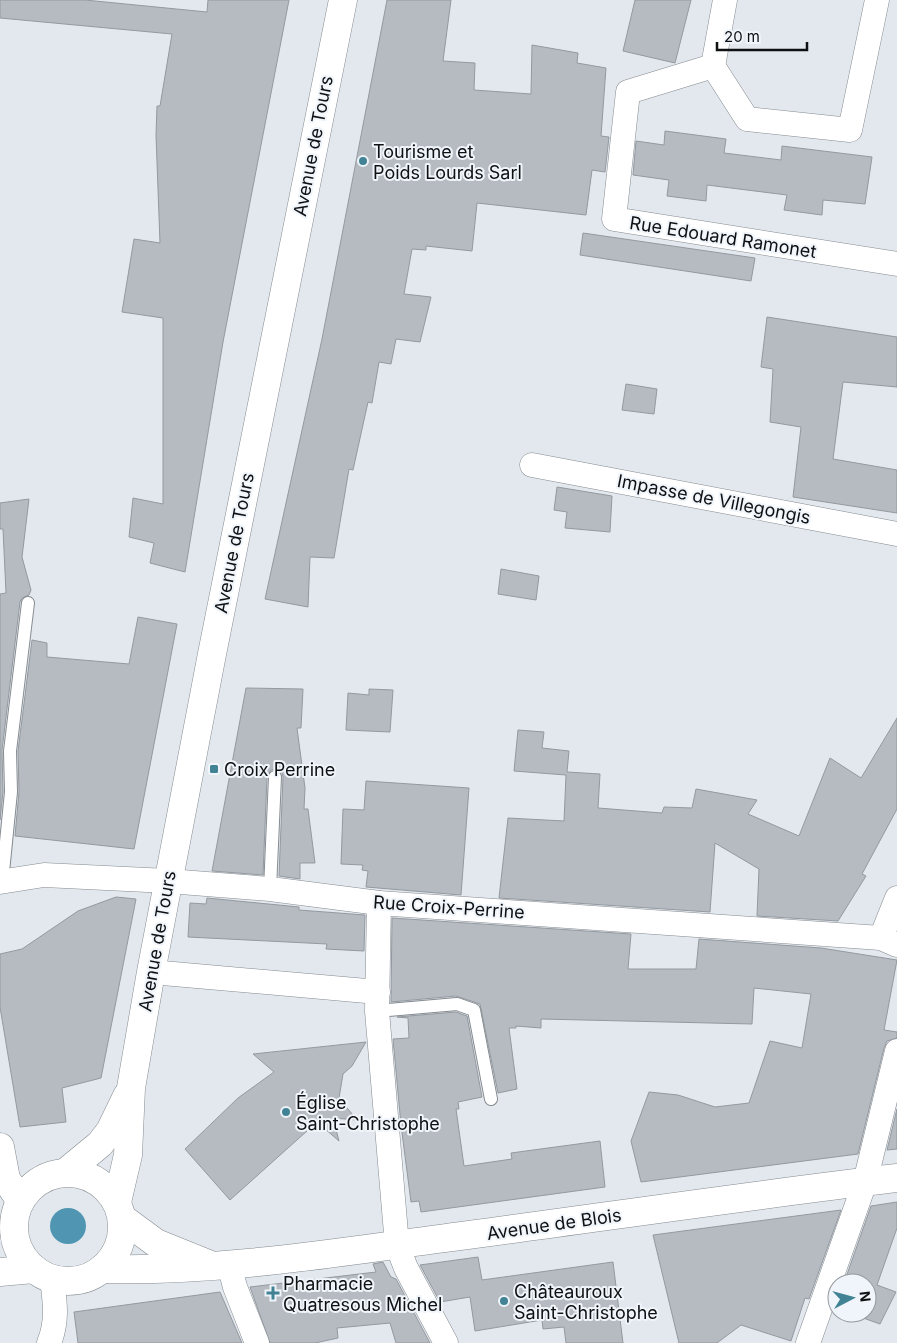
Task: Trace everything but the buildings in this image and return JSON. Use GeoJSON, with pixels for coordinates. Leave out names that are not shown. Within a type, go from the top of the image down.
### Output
{"type":"FeatureCollection","features":[{"type":"Feature","properties":{"kind":"main road","name":"Avenue de Tours"},"geometry":{"type":"LineString","coordinates":[[119,1210],[128,1155],[131,1088],[151,972],[343,0]]}},
{"type":"Feature","properties":{"kind":"main road","name":"Avenue de Tours"},"geometry":{"type":"LineString","coordinates":[[66,1172],[105,1137],[131,1088]]}},
{"type":"Feature","properties":{"kind":"main road"},"geometry":{"type":"LineString","coordinates":[[0,1155],[6,1179],[11,1218],[22,1256],[43,1274]]}},
{"type":"Feature","properties":{"kind":"main road"},"geometry":{"type":"LineString","coordinates":[[11,1218],[29,1189],[39,1180],[66,1172],[82,1174],[96,1180],[108,1190],[119,1210],[156,1242],[220,1265]]}},
{"type":"Feature","properties":{"kind":"main road","name":"Avenue de Blois"},"geometry":{"type":"LineString","coordinates":[[102,1270],[146,1271],[220,1265],[397,1245],[897,1178]]}},
{"type":"Feature","properties":{"kind":"main road"},"geometry":{"type":"LineString","coordinates":[[0,1272],[43,1274],[78,1280],[102,1270],[119,1246],[119,1210]]}},
{"type":"Feature","properties":{"kind":"street"},"geometry":{"type":"LineString","coordinates":[[725,0],[713,66],[747,119],[850,130],[876,0]]}},
{"type":"Feature","properties":{"kind":"street","name":"Rue Edouard Ramonet"},"geometry":{"type":"LineString","coordinates":[[713,66],[628,92],[614,219],[897,264]]}},
{"type":"Feature","properties":{"kind":"street","name":"Impasse de Villegongis"},"geometry":{"type":"LineString","coordinates":[[532,465],[897,534]]}},
{"type":"Feature","properties":{"kind":"street","name":"Rue Croix-Perrine"},"geometry":{"type":"LineString","coordinates":[[1,882],[44,875],[168,881],[270,889],[380,903],[889,941]]}},
{"type":"Feature","properties":{"kind":"street"},"geometry":{"type":"LineString","coordinates":[[889,941],[897,898]]}},
{"type":"Feature","properties":{"kind":"street"},"geometry":{"type":"LineString","coordinates":[[380,903],[378,1002],[397,1245],[406,1268],[446,1343]]}},
{"type":"Feature","properties":{"kind":"street"},"geometry":{"type":"LineString","coordinates":[[151,972],[378,1002]]}},
{"type":"Feature","properties":{"kind":"street"},"geometry":{"type":"LineString","coordinates":[[808,1343],[865,1182],[897,1051]]}},
{"type":"Feature","properties":{"kind":"street"},"geometry":{"type":"LineString","coordinates":[[220,1265],[235,1288],[257,1343]]}},
{"type":"Feature","properties":{"kind":"street"},"geometry":{"type":"LineString","coordinates":[[43,1274],[56,1311],[55,1328],[49,1343]]}},
{"type":"Feature","properties":{"kind":"lane"},"geometry":{"type":"LineString","coordinates":[[1,882],[11,792],[10,751],[28,603]]}},
{"type":"Feature","properties":{"kind":"lane"},"geometry":{"type":"LineString","coordinates":[[270,889],[275,777]]}},
{"type":"Feature","properties":{"kind":"lane"},"geometry":{"type":"LineString","coordinates":[[378,1002],[457,1004],[474,1010],[491,1099]]}},
{"type":"Feature","properties":{"kind":"water"},"geometry":{"type":"Polygon","coordinates":[[[68,1208],[75,1209],[81,1213],[85,1219],[85,1233],[81,1239],[75,1243],[68,1244],[61,1243],[55,1239],[51,1233],[50,1226],[51,1219],[55,1213],[61,1209],[68,1208]]]}},
{"type":"Feature","properties":{"kind":"place","name":"Tourisme et Poids Lourds Sarl"},"geometry":{"type":"Point","coordinates":[363,161]}},
{"type":"Feature","properties":{"kind":"place","name":"Croix Perrine"},"geometry":{"type":"Point","coordinates":[214,769]}},
{"type":"Feature","properties":{"kind":"place","name":"Église Saint-Christophe"},"geometry":{"type":"Point","coordinates":[286,1112]}},
{"type":"Feature","properties":{"kind":"place","name":"Pharmacie Quatresous Michel"},"geometry":{"type":"Point","coordinates":[273,1293]}},
{"type":"Feature","properties":{"kind":"place","name":"Châteauroux Saint-Christophe"},"geometry":{"type":"Point","coordinates":[504,1301]}}]}
